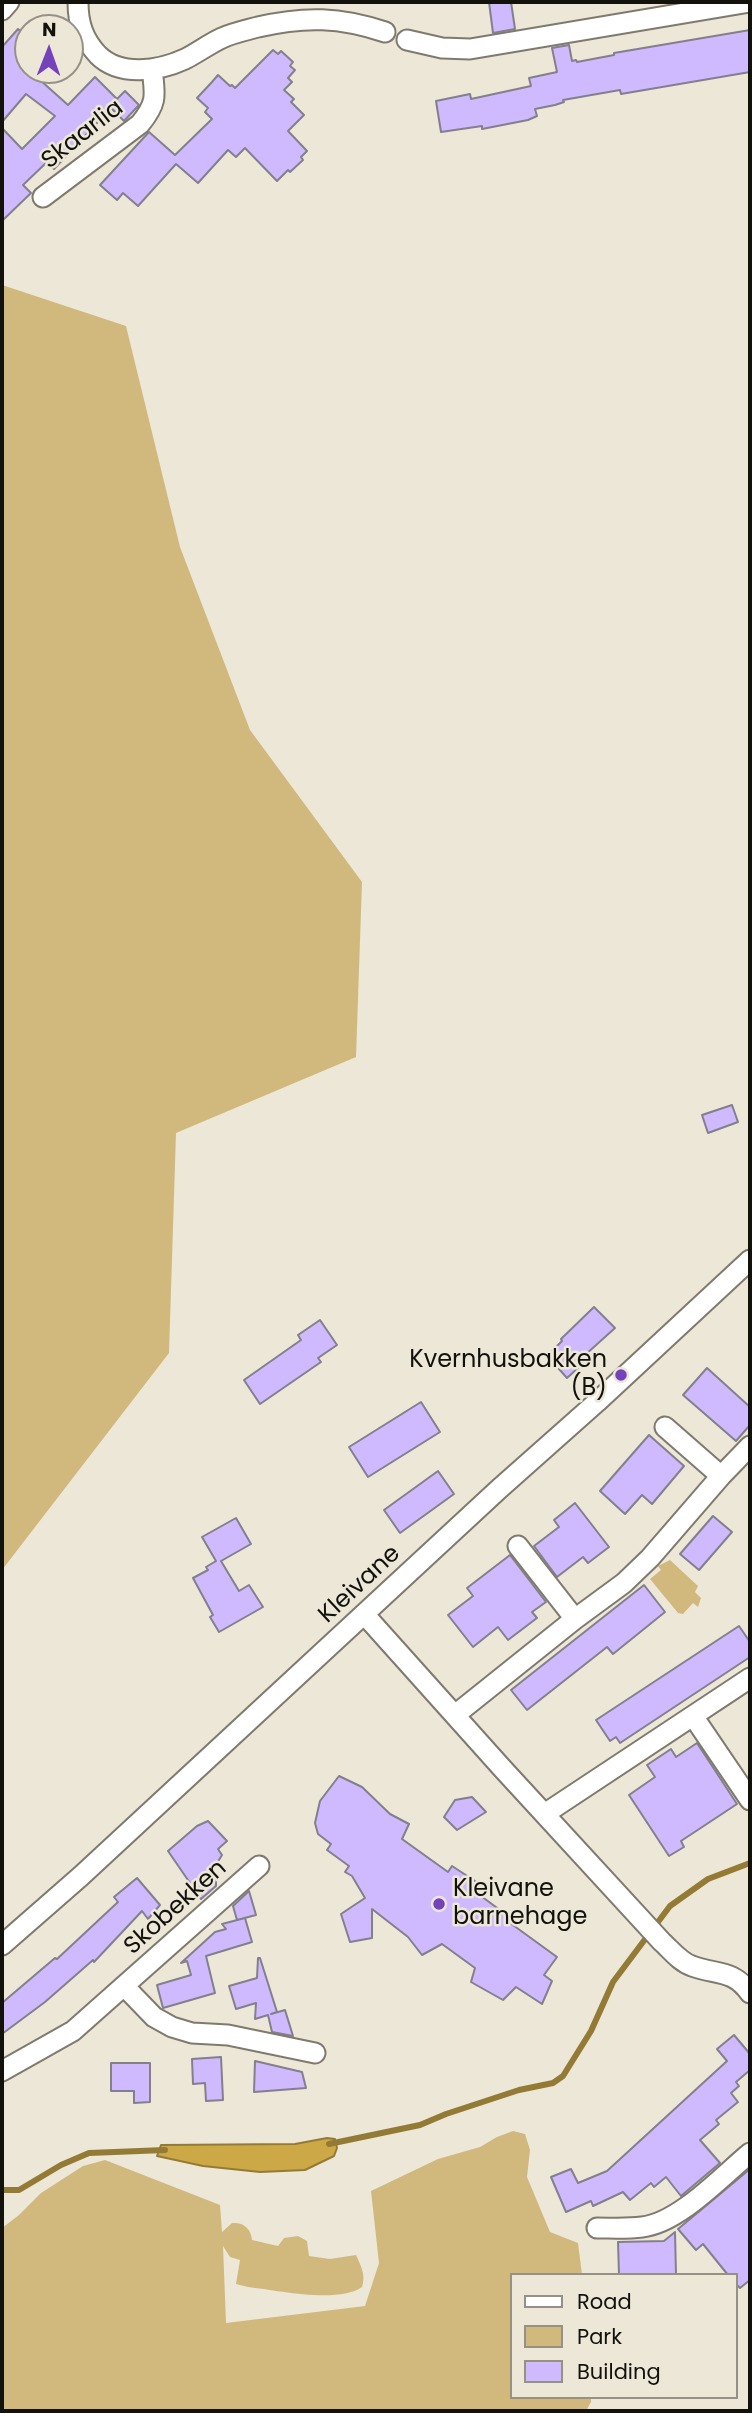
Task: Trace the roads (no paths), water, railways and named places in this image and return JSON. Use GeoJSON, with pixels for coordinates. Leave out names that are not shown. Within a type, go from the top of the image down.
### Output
{"type":"FeatureCollection","features":[{"type":"Feature","properties":{"kind":"street"},"geometry":{"type":"LineString","coordinates":[[2,10],[9,2]]}},
{"type":"Feature","properties":{"kind":"street","name":"Skaarlia"},"geometry":{"type":"LineString","coordinates":[[78,2],[78,19],[83,35],[102,59],[133,70],[152,69],[182,60],[224,37],[301,20],[340,19],[385,32]]}},
{"type":"Feature","properties":{"kind":"street"},"geometry":{"type":"LineString","coordinates":[[407,40],[442,48],[471,49],[750,2]]}},
{"type":"Feature","properties":{"kind":"street","name":"Skaarlia"},"geometry":{"type":"LineString","coordinates":[[43,197],[140,124],[152,110],[155,99],[152,69]]}},
{"type":"Feature","properties":{"kind":"street","name":"Kleivane"},"geometry":{"type":"LineString","coordinates":[[2,1945],[81,1877],[750,1260]]}},
{"type":"Feature","properties":{"kind":"street"},"geometry":{"type":"LineString","coordinates":[[665,1427],[721,1476]]}},
{"type":"Feature","properties":{"kind":"street"},"geometry":{"type":"LineString","coordinates":[[455,1715],[624,1583],[650,1558],[750,1446]]}},
{"type":"Feature","properties":{"kind":"street"},"geometry":{"type":"LineString","coordinates":[[518,1546],[575,1619]]}},
{"type":"Feature","properties":{"kind":"street"},"geometry":{"type":"LineString","coordinates":[[364,1614],[662,1942],[691,1966],[734,1977],[745,1985],[750,1993]]}},
{"type":"Feature","properties":{"kind":"street"},"geometry":{"type":"LineString","coordinates":[[546,1813],[750,1678]]}},
{"type":"Feature","properties":{"kind":"street"},"geometry":{"type":"LineString","coordinates":[[693,1716],[750,1800]]}},
{"type":"Feature","properties":{"kind":"street","name":"Skobekken"},"geometry":{"type":"LineString","coordinates":[[2,2071],[73,2031],[259,1866]]}},
{"type":"Feature","properties":{"kind":"street","name":"Skobekken"},"geometry":{"type":"LineString","coordinates":[[125,1987],[154,2017],[172,2027],[192,2033],[240,2037],[315,2053]]}},
{"type":"Feature","properties":{"kind":"street"},"geometry":{"type":"LineString","coordinates":[[597,2228],[643,2227],[659,2223],[680,2211],[750,2153]]}},
{"type":"Feature","properties":{"kind":"waterway"},"geometry":{"type":"LineString","coordinates":[[329,2144],[420,2125],[519,2090],[553,2083],[563,2076],[591,2031],[613,1982],[670,1906],[708,1879],[750,1863]]}},
{"type":"Feature","properties":{"kind":"waterway"},"geometry":{"type":"LineString","coordinates":[[2,2190],[19,2190],[61,2165],[89,2153],[165,2150]]}},
{"type":"Feature","properties":{"kind":"place","name":"Kvernhusbakken (B)"},"geometry":{"type":"Point","coordinates":[621,1375]}},
{"type":"Feature","properties":{"kind":"place","name":"Kleivane barnehage"},"geometry":{"type":"Point","coordinates":[439,1904]}}]}
